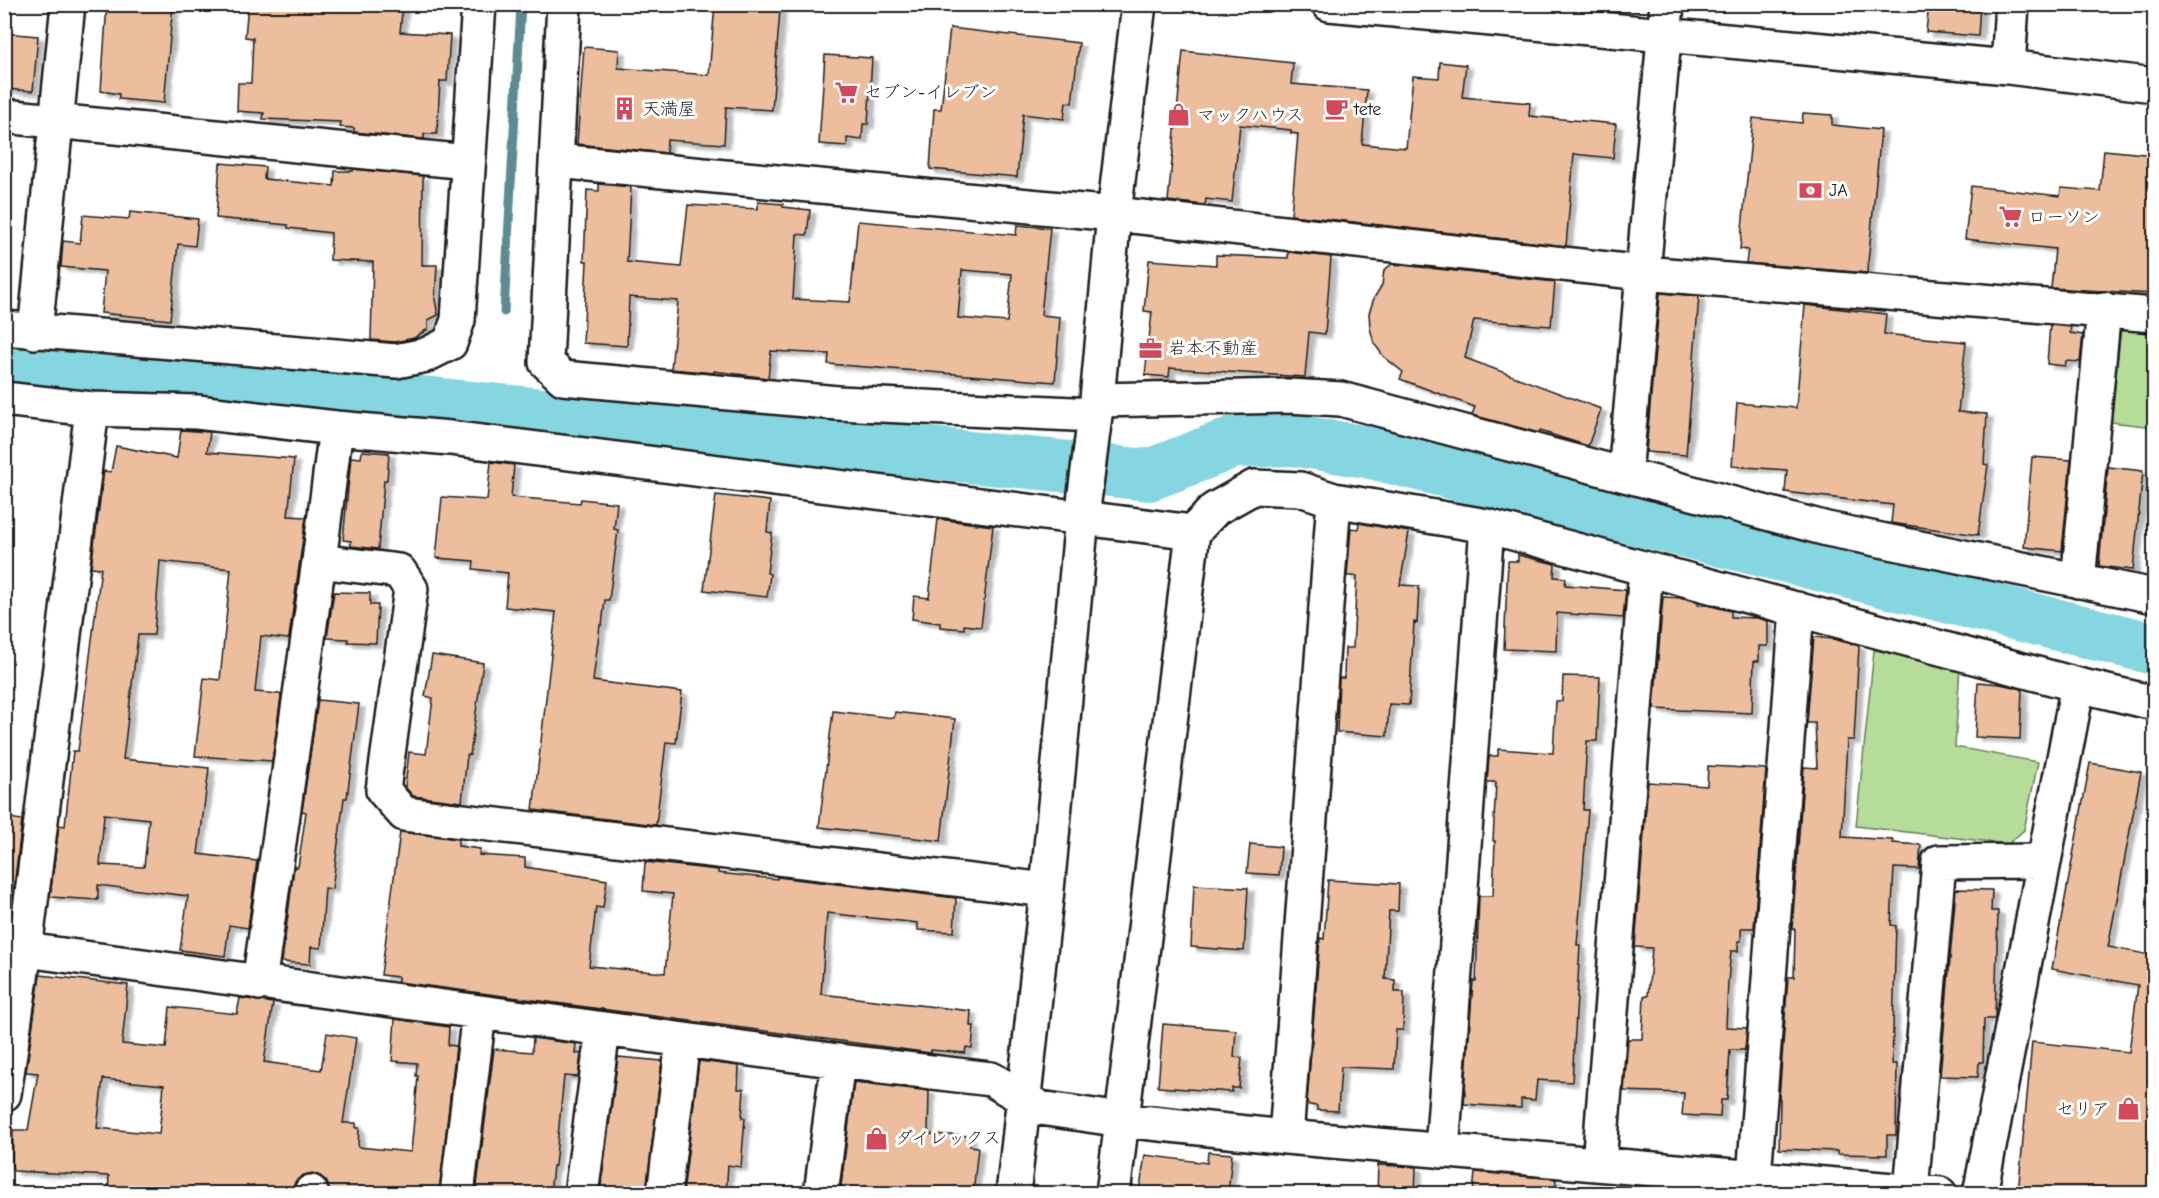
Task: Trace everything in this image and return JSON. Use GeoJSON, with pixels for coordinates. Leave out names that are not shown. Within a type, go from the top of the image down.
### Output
{"type":"FeatureCollection","features":[{"type":"Feature","properties":{"kind":"street"},"geometry":{"type":"LineString","coordinates":[[68,4],[56,121],[20,330],[396,361],[426,355],[450,343],[458,320],[479,4]]}},
{"type":"Feature","properties":{"kind":"street"},"geometry":{"type":"LineString","coordinates":[[564,4],[546,362],[564,378],[838,403],[1095,415],[1288,396],[1341,399],[1827,529],[2154,597]]}},
{"type":"Feature","properties":{"kind":"street"},"geometry":{"type":"LineString","coordinates":[[1013,1194],[1047,890],[1083,507],[1095,415],[1114,214],[1139,4]]}},
{"type":"Feature","properties":{"kind":"street"},"geometry":{"type":"LineString","coordinates":[[1329,4],[1666,20],[2154,85]]}},
{"type":"Feature","properties":{"kind":"street"},"geometry":{"type":"LineString","coordinates":[[2008,67],[2012,4]]}},
{"type":"Feature","properties":{"kind":"street"},"geometry":{"type":"LineString","coordinates":[[1625,475],[1666,20]]}},
{"type":"Feature","properties":{"kind":"street"},"geometry":{"type":"LineString","coordinates":[[4,116],[468,162]]}},
{"type":"Feature","properties":{"kind":"street"},"geometry":{"type":"LineString","coordinates":[[557,161],[1114,214],[1643,273],[2104,309],[2154,315]]}},
{"type":"Feature","properties":{"kind":"street"},"geometry":{"type":"LineString","coordinates":[[2078,581],[2104,309]]}},
{"type":"Feature","properties":{"kind":"street"},"geometry":{"type":"LineString","coordinates":[[4,399],[92,409],[197,412],[1083,507],[1193,532]]}},
{"type":"Feature","properties":{"kind":"street"},"geometry":{"type":"LineString","coordinates":[[4,1094],[15,948],[92,409]]}},
{"type":"Feature","properties":{"kind":"street"},"geometry":{"type":"LineString","coordinates":[[258,983],[336,428]]}},
{"type":"Feature","properties":{"kind":"street"},"geometry":{"type":"LineString","coordinates":[[1113,1194],[1193,532],[1215,509],[1254,487],[1300,489],[1334,500],[1487,526],[2078,685],[2154,703]]}},
{"type":"Feature","properties":{"kind":"street"},"geometry":{"type":"LineString","coordinates":[[1286,1137],[1334,500]]}},
{"type":"Feature","properties":{"kind":"street"},"geometry":{"type":"LineString","coordinates":[[1442,1151],[1487,526]]}},
{"type":"Feature","properties":{"kind":"street"},"geometry":{"type":"LineString","coordinates":[[319,561],[399,571],[411,589],[383,790],[404,814],[1047,890]]}},
{"type":"Feature","properties":{"kind":"street"},"geometry":{"type":"LineString","coordinates":[[1599,1164],[1646,569]]}},
{"type":"Feature","properties":{"kind":"street"},"geometry":{"type":"LineString","coordinates":[[1754,1178],[1797,609]]}},
{"type":"Feature","properties":{"kind":"street"},"geometry":{"type":"LineString","coordinates":[[1980,1194],[2078,685]]}},
{"type":"Feature","properties":{"kind":"street"},"geometry":{"type":"LineString","coordinates":[[15,948],[682,1041],[991,1078],[1040,1108],[1122,1120],[1442,1151],[1926,1192],[1939,862],[2043,861]]}},
{"type":"Feature","properties":{"kind":"street"},"geometry":{"type":"LineString","coordinates":[[457,1194],[479,1013]]}},
{"type":"Feature","properties":{"kind":"street"},"geometry":{"type":"LineString","coordinates":[[581,1194],[603,1030]]}},
{"type":"Feature","properties":{"kind":"street"},"geometry":{"type":"LineString","coordinates":[[664,1194],[682,1041]]}},
{"type":"Feature","properties":{"kind":"street"},"geometry":{"type":"LineString","coordinates":[[821,1194],[838,1061]]}},
{"type":"Feature","properties":{"kind":"green space"},"geometry":{"type":"Polygon","coordinates":[[[2121,327],[2154,331],[2154,427],[2111,422],[2121,327]]]}},
{"type":"Feature","properties":{"kind":"green space"},"geometry":{"type":"Polygon","coordinates":[[[1874,650],[1960,666],[1955,747],[2038,762],[2024,830],[2008,844],[1856,826],[1874,650]]]}},
{"type":"Feature","properties":{"kind":"building"},"geometry":{"type":"Polygon","coordinates":[[[107,4],[173,4],[164,103],[119,99],[119,94],[101,91],[107,4]]]}},
{"type":"Feature","properties":{"kind":"building"},"geometry":{"type":"Polygon","coordinates":[[[248,4],[403,4],[400,32],[450,35],[447,81],[440,81],[437,134],[424,134],[424,139],[354,132],[354,128],[340,127],[341,122],[263,119],[264,113],[237,111],[238,83],[251,83],[253,38],[245,37],[248,4]]]}},
{"type":"Feature","properties":{"kind":"building"},"geometry":{"type":"Polygon","coordinates":[[[715,4],[772,4],[780,10],[772,110],[726,107],[724,144],[667,140],[666,153],[577,144],[584,47],[619,50],[618,68],[709,75],[715,4]]]}},
{"type":"Feature","properties":{"kind":"building"},"geometry":{"type":"Polygon","coordinates":[[[1929,4],[1980,4],[1978,36],[1926,32],[1929,4]]]}},
{"type":"Feature","properties":{"kind":"building"},"geometry":{"type":"Polygon","coordinates":[[[950,28],[1079,43],[1072,103],[1066,102],[1064,119],[1023,114],[1017,177],[930,169],[934,109],[941,109],[950,28]]]}},
{"type":"Feature","properties":{"kind":"building"},"geometry":{"type":"Polygon","coordinates":[[[4,33],[38,36],[33,91],[4,89],[4,33]]]}},
{"type":"Feature","properties":{"kind":"building"},"geometry":{"type":"Polygon","coordinates":[[[1183,51],[1293,63],[1291,84],[1367,90],[1362,144],[1406,148],[1413,76],[1439,78],[1440,62],[1466,65],[1462,97],[1530,103],[1529,116],[1616,124],[1613,158],[1574,154],[1566,246],[1291,215],[1298,134],[1291,133],[1291,130],[1240,125],[1232,202],[1206,199],[1205,205],[1168,201],[1183,51]]]}},
{"type":"Feature","properties":{"kind":"building","name":"セブン-イレブン"},"geometry":{"type":"Polygon","coordinates":[[[825,55],[872,58],[868,124],[863,124],[862,140],[847,138],[847,146],[819,144],[825,55]]]}},
{"type":"Feature","properties":{"kind":"building","name":"JA"},"geometry":{"type":"Polygon","coordinates":[[[1803,113],[1832,115],[1832,125],[1881,130],[1867,273],[1746,263],[1748,250],[1740,249],[1753,118],[1802,123],[1803,113]]]}},
{"type":"Feature","properties":{"kind":"building"},"geometry":{"type":"Polygon","coordinates":[[[2104,150],[2154,155],[2154,294],[2051,288],[2055,249],[1965,239],[1971,186],[2060,196],[2061,188],[2100,191],[2104,150]]]}},
{"type":"Feature","properties":{"kind":"building"},"geometry":{"type":"Polygon","coordinates":[[[220,163],[265,167],[264,179],[334,186],[335,171],[353,171],[353,169],[423,176],[422,265],[437,265],[435,300],[438,315],[428,320],[428,329],[414,338],[395,342],[371,340],[373,262],[330,260],[331,233],[288,228],[288,225],[216,218],[220,163]]]}},
{"type":"Feature","properties":{"kind":"building"},"geometry":{"type":"Polygon","coordinates":[[[599,184],[631,187],[627,262],[681,267],[688,205],[758,209],[758,202],[783,204],[783,207],[810,210],[807,235],[797,234],[793,299],[850,302],[858,221],[1016,235],[1017,225],[1050,228],[1041,315],[1060,317],[1055,382],[828,364],[829,354],[771,351],[768,378],[714,371],[714,373],[671,369],[678,301],[629,297],[627,346],[583,343],[587,261],[584,261],[587,190],[599,191],[599,184]],[[962,270],[958,318],[1007,322],[1012,274],[962,270]]]}},
{"type":"Feature","properties":{"kind":"building"},"geometry":{"type":"Polygon","coordinates":[[[130,212],[198,219],[195,246],[178,244],[170,320],[101,313],[105,271],[61,267],[63,241],[80,243],[83,215],[129,219],[130,212]]]}},
{"type":"Feature","properties":{"kind":"building"},"geometry":{"type":"Polygon","coordinates":[[[1288,252],[1331,257],[1325,334],[1309,332],[1305,377],[1170,368],[1169,377],[1145,375],[1152,312],[1144,311],[1149,260],[1216,265],[1216,255],[1288,258],[1288,252]]]}},
{"type":"Feature","properties":{"kind":"building"},"geometry":{"type":"Polygon","coordinates":[[[1392,264],[1555,282],[1551,326],[1474,320],[1465,358],[1601,409],[1588,446],[1540,431],[1539,433],[1472,415],[1475,407],[1400,379],[1403,372],[1383,356],[1374,343],[1370,328],[1369,313],[1374,298],[1382,285],[1384,270],[1392,264]]]}},
{"type":"Feature","properties":{"kind":"building"},"geometry":{"type":"Polygon","coordinates":[[[1660,293],[1699,296],[1686,455],[1646,452],[1660,293]]]}},
{"type":"Feature","properties":{"kind":"building"},"geometry":{"type":"Polygon","coordinates":[[[1805,305],[1886,314],[1884,334],[1966,342],[1958,412],[1987,414],[1984,464],[1988,465],[1978,535],[1891,523],[1893,505],[1785,492],[1787,470],[1732,466],[1737,403],[1796,408],[1805,305]]]}},
{"type":"Feature","properties":{"kind":"building"},"geometry":{"type":"Polygon","coordinates":[[[2050,325],[2071,327],[2070,333],[2083,335],[2080,362],[2066,361],[2065,366],[2047,364],[2050,325]]]}},
{"type":"Feature","properties":{"kind":"building"},"geometry":{"type":"Polygon","coordinates":[[[181,430],[210,432],[207,452],[294,459],[288,516],[306,517],[289,637],[288,639],[261,636],[255,692],[280,694],[281,696],[272,761],[195,756],[204,678],[220,680],[231,569],[160,561],[154,635],[138,635],[123,759],[209,768],[198,854],[257,861],[248,928],[229,925],[225,956],[180,950],[188,896],[98,885],[98,900],[50,897],[59,825],[65,826],[73,751],[78,751],[82,720],[101,568],[91,567],[104,471],[111,472],[116,446],[177,458],[181,430]],[[104,814],[100,865],[144,867],[149,819],[104,814]]]}},
{"type":"Feature","properties":{"kind":"building"},"geometry":{"type":"Polygon","coordinates":[[[362,451],[389,453],[387,480],[384,480],[378,549],[351,546],[351,541],[343,540],[351,457],[361,458],[362,451]]]}},
{"type":"Feature","properties":{"kind":"building"},"geometry":{"type":"Polygon","coordinates":[[[2032,457],[2071,460],[2062,551],[2024,547],[2032,457]]]}},
{"type":"Feature","properties":{"kind":"building"},"geometry":{"type":"Polygon","coordinates":[[[491,462],[514,465],[511,497],[580,503],[581,499],[617,503],[614,529],[618,530],[609,600],[605,600],[602,625],[600,625],[593,681],[682,692],[676,743],[666,742],[656,825],[533,810],[556,612],[505,607],[508,573],[473,569],[474,561],[436,558],[442,497],[487,500],[491,462]]]}},
{"type":"Feature","properties":{"kind":"building"},"geometry":{"type":"Polygon","coordinates":[[[2108,467],[2143,471],[2133,570],[2099,566],[2108,467]]]}},
{"type":"Feature","properties":{"kind":"building"},"geometry":{"type":"Polygon","coordinates":[[[716,495],[770,501],[767,532],[772,533],[767,573],[770,574],[767,597],[704,590],[716,495]]]}},
{"type":"Feature","properties":{"kind":"building"},"geometry":{"type":"Polygon","coordinates":[[[938,519],[993,526],[981,627],[964,625],[964,629],[940,627],[940,623],[912,619],[914,596],[929,598],[938,519]]]}},
{"type":"Feature","properties":{"kind":"building"},"geometry":{"type":"Polygon","coordinates":[[[1359,523],[1409,532],[1400,585],[1419,586],[1417,623],[1414,622],[1409,705],[1389,704],[1387,736],[1337,732],[1339,678],[1344,678],[1345,648],[1353,648],[1357,576],[1347,576],[1351,528],[1358,529],[1359,523]]]}},
{"type":"Feature","properties":{"kind":"building"},"geometry":{"type":"Polygon","coordinates":[[[1518,555],[1555,564],[1554,577],[1566,578],[1565,585],[1626,590],[1623,618],[1557,613],[1556,651],[1504,649],[1508,561],[1518,561],[1518,555]]]}},
{"type":"Feature","properties":{"kind":"building"},"geometry":{"type":"Polygon","coordinates":[[[334,592],[370,593],[370,605],[378,605],[376,643],[348,642],[348,639],[327,638],[334,592]]]}},
{"type":"Feature","properties":{"kind":"building"},"geometry":{"type":"Polygon","coordinates":[[[1663,597],[1684,598],[1699,602],[1698,605],[1731,611],[1731,617],[1757,618],[1768,621],[1768,646],[1759,646],[1759,661],[1754,661],[1752,713],[1654,709],[1663,597]]]}},
{"type":"Feature","properties":{"kind":"building"},"geometry":{"type":"Polygon","coordinates":[[[1814,637],[1859,646],[1854,740],[1847,740],[1842,837],[1893,840],[1892,843],[1921,845],[1919,869],[1894,868],[1891,925],[1896,926],[1892,1064],[1897,1064],[1896,1135],[1887,1135],[1887,1155],[1779,1149],[1779,1099],[1788,977],[1794,977],[1795,929],[1792,929],[1804,767],[1817,768],[1815,723],[1807,723],[1814,637]]]}},
{"type":"Feature","properties":{"kind":"building"},"geometry":{"type":"Polygon","coordinates":[[[432,655],[483,663],[470,755],[467,755],[462,802],[413,796],[405,787],[409,752],[426,754],[433,698],[425,696],[432,655]]]}},
{"type":"Feature","properties":{"kind":"building"},"geometry":{"type":"Polygon","coordinates":[[[1563,676],[1600,677],[1597,741],[1587,741],[1583,810],[1588,810],[1577,945],[1580,945],[1572,1082],[1537,1080],[1535,1100],[1521,1099],[1521,1108],[1464,1104],[1473,981],[1476,981],[1479,896],[1493,896],[1496,782],[1487,782],[1489,756],[1498,756],[1498,749],[1553,753],[1556,701],[1562,701],[1563,676]]]}},
{"type":"Feature","properties":{"kind":"building"},"geometry":{"type":"Polygon","coordinates":[[[1978,682],[2022,689],[2020,739],[1975,737],[1978,682]]]}},
{"type":"Feature","properties":{"kind":"building"},"geometry":{"type":"Polygon","coordinates":[[[318,700],[359,704],[347,798],[344,798],[332,889],[325,888],[321,948],[311,947],[310,964],[282,962],[294,867],[298,867],[306,812],[302,811],[318,700]]]}},
{"type":"Feature","properties":{"kind":"building"},"geometry":{"type":"Polygon","coordinates":[[[833,711],[894,718],[895,712],[955,719],[941,841],[819,827],[833,711]]]}},
{"type":"Feature","properties":{"kind":"building"},"geometry":{"type":"Polygon","coordinates":[[[2090,763],[2141,772],[2108,947],[2151,955],[2148,971],[2154,971],[2154,1194],[2018,1194],[2032,1042],[2129,1052],[2138,985],[2052,969],[2090,763]]]}},
{"type":"Feature","properties":{"kind":"building"},"geometry":{"type":"Polygon","coordinates":[[[1708,766],[1766,769],[1754,928],[1741,928],[1738,951],[1731,951],[1728,982],[1726,1027],[1747,1028],[1745,1050],[1730,1050],[1727,1100],[1721,1100],[1720,1117],[1682,1115],[1684,1093],[1624,1091],[1628,1039],[1642,1039],[1644,996],[1648,996],[1652,948],[1635,947],[1648,782],[1707,786],[1708,766]]]}},
{"type":"Feature","properties":{"kind":"building"},"geometry":{"type":"Polygon","coordinates":[[[4,817],[22,820],[13,895],[4,895],[4,817]]]}},
{"type":"Feature","properties":{"kind":"building"},"geometry":{"type":"Polygon","coordinates":[[[400,832],[458,839],[458,846],[480,849],[479,855],[525,858],[525,867],[607,880],[603,908],[596,907],[589,966],[665,973],[673,894],[643,891],[645,862],[718,870],[718,873],[777,879],[777,877],[956,898],[954,932],[918,930],[918,923],[827,913],[821,994],[971,1011],[970,1026],[974,1026],[972,1048],[966,1047],[965,1053],[931,1050],[931,1053],[398,982],[398,977],[381,975],[400,832]]]}},
{"type":"Feature","properties":{"kind":"building"},"geometry":{"type":"Polygon","coordinates":[[[1250,844],[1281,847],[1279,875],[1247,873],[1250,844]]]}},
{"type":"Feature","properties":{"kind":"building"},"geometry":{"type":"Polygon","coordinates":[[[1328,880],[1399,884],[1398,911],[1389,911],[1385,979],[1395,980],[1395,992],[1404,992],[1403,1030],[1396,1030],[1394,1069],[1341,1067],[1338,1111],[1317,1110],[1317,1106],[1309,1105],[1307,1102],[1320,938],[1324,939],[1328,880]]]}},
{"type":"Feature","properties":{"kind":"building"},"geometry":{"type":"Polygon","coordinates":[[[1194,885],[1248,888],[1244,951],[1191,947],[1194,885]]]}},
{"type":"Feature","properties":{"kind":"building"},"geometry":{"type":"Polygon","coordinates":[[[1956,889],[1992,890],[1991,911],[1998,911],[1995,1019],[1984,1019],[1983,1062],[1979,1062],[1978,1077],[1940,1076],[1956,889]]]}},
{"type":"Feature","properties":{"kind":"building"},"geometry":{"type":"Polygon","coordinates":[[[40,975],[128,985],[122,1044],[166,1048],[170,1007],[237,1014],[240,998],[273,1003],[264,1062],[321,1070],[327,1033],[356,1038],[343,1123],[356,1123],[356,1128],[359,1128],[358,1147],[411,1152],[418,1076],[416,1076],[417,1063],[392,1061],[395,1019],[449,1027],[448,1045],[456,1046],[439,1194],[330,1194],[327,1182],[312,1173],[302,1176],[295,1182],[292,1194],[108,1194],[109,1176],[14,1171],[12,1169],[13,1130],[28,1130],[38,1073],[26,1072],[40,975]],[[103,1079],[97,1128],[159,1134],[164,1085],[103,1079]]]}},
{"type":"Feature","properties":{"kind":"building"},"geometry":{"type":"Polygon","coordinates":[[[1163,1024],[1236,1030],[1234,1057],[1242,1058],[1239,1088],[1232,1088],[1232,1092],[1158,1087],[1163,1024]]]}},
{"type":"Feature","properties":{"kind":"building"},"geometry":{"type":"Polygon","coordinates":[[[533,1038],[576,1044],[575,1053],[581,1054],[578,1077],[564,1076],[550,1194],[476,1194],[494,1049],[532,1052],[533,1038]]]}},
{"type":"Feature","properties":{"kind":"building"},"geometry":{"type":"Polygon","coordinates":[[[618,1057],[662,1061],[646,1194],[600,1194],[618,1057]]]}},
{"type":"Feature","properties":{"kind":"building"},"geometry":{"type":"Polygon","coordinates":[[[699,1061],[739,1066],[738,1089],[744,1089],[742,1118],[745,1118],[741,1167],[728,1165],[726,1194],[683,1194],[699,1061]]]}},
{"type":"Feature","properties":{"kind":"building","name":"ダイレックス"},"geometry":{"type":"Polygon","coordinates":[[[854,1082],[929,1091],[928,1134],[970,1136],[970,1146],[978,1147],[973,1194],[840,1194],[854,1082]]]}},
{"type":"Feature","properties":{"kind":"building"},"geometry":{"type":"Polygon","coordinates":[[[1208,1152],[1232,1154],[1228,1194],[1139,1194],[1145,1155],[1207,1163],[1208,1152]]]}},
{"type":"Feature","properties":{"kind":"building"},"geometry":{"type":"Polygon","coordinates":[[[1378,1165],[1416,1167],[1415,1194],[1377,1194],[1378,1165]]]}},
{"type":"Feature","properties":{"kind":"building"},"geometry":{"type":"Polygon","coordinates":[[[1475,1172],[1556,1179],[1555,1194],[1473,1194],[1475,1172]]]}},
{"type":"Feature","properties":{"kind":"waterway"},"geometry":{"type":"LineString","coordinates":[[504,312],[521,4]]}},
{"type":"Feature","properties":{"kind":"waterway"},"geometry":{"type":"LineString","coordinates":[[4,360],[1149,475],[1234,442],[1293,440],[1367,452],[2154,649]]}},
{"type":"Feature","properties":{"kind":"place","name":"セブン-イレブン"},"geometry":{"type":"Point","coordinates":[846,92]}},
{"type":"Feature","properties":{"kind":"place","name":"天満屋"},"geometry":{"type":"Point","coordinates":[624,109]}},
{"type":"Feature","properties":{"kind":"place","name":"tete"},"geometry":{"type":"Point","coordinates":[1336,109]}},
{"type":"Feature","properties":{"kind":"place","name":"マックハウス"},"geometry":{"type":"Point","coordinates":[1179,115]}},
{"type":"Feature","properties":{"kind":"place","name":"JA"},"geometry":{"type":"Point","coordinates":[1811,190]}},
{"type":"Feature","properties":{"kind":"place","name":"ローソン"},"geometry":{"type":"Point","coordinates":[2010,217]}},
{"type":"Feature","properties":{"kind":"place","name":"岩本不動産"},"geometry":{"type":"Point","coordinates":[1150,348]}},
{"type":"Feature","properties":{"kind":"place","name":"セリア"},"geometry":{"type":"Point","coordinates":[2128,1109]}},
{"type":"Feature","properties":{"kind":"place","name":"ダイレックス"},"geometry":{"type":"Point","coordinates":[877,1138]}}]}
